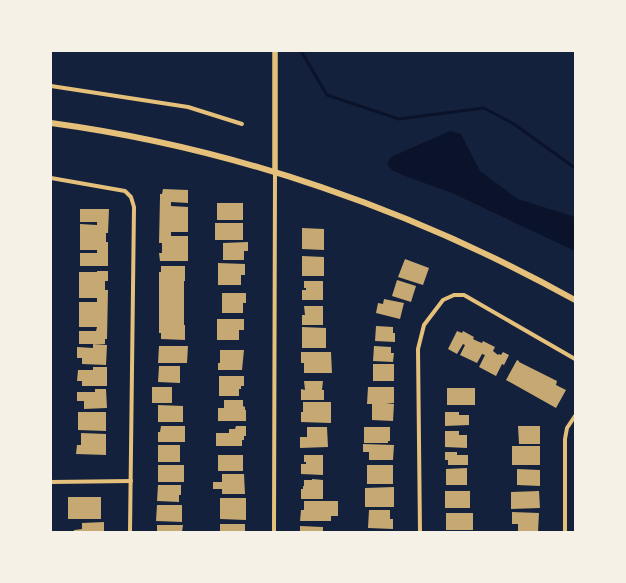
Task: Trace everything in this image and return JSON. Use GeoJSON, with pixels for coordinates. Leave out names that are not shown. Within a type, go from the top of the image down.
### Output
{"type":"FeatureCollection","features":[{"type":"Feature","properties":{"kind":"main road"},"geometry":{"type":"LineString","coordinates":[[51,123],[134,137],[191,149],[275,172],[373,205],[443,233],[519,270],[575,300]]}},
{"type":"Feature","properties":{"kind":"street"},"geometry":{"type":"LineString","coordinates":[[274,532],[275,51]]}},
{"type":"Feature","properties":{"kind":"street"},"geometry":{"type":"LineString","coordinates":[[51,86],[188,107],[242,124]]}},
{"type":"Feature","properties":{"kind":"street"},"geometry":{"type":"LineString","coordinates":[[51,178],[124,190],[131,197],[134,207],[130,532]]}},
{"type":"Feature","properties":{"kind":"street"},"geometry":{"type":"LineString","coordinates":[[420,532],[418,349],[424,325],[443,300],[454,295],[464,295],[575,358]]}},
{"type":"Feature","properties":{"kind":"street"},"geometry":{"type":"LineString","coordinates":[[565,532],[565,439],[567,428],[575,416]]}},
{"type":"Feature","properties":{"kind":"street"},"geometry":{"type":"LineString","coordinates":[[51,482],[131,481]]}},
{"type":"Feature","properties":{"kind":"water"},"geometry":{"type":"Polygon","coordinates":[[[450,131],[461,134],[480,171],[518,199],[575,217],[575,251],[452,193],[393,171],[387,164],[391,157],[450,131]]]}},
{"type":"Feature","properties":{"kind":"building"},"geometry":{"type":"Polygon","coordinates":[[[163,189],[188,190],[188,203],[171,202],[171,206],[188,207],[188,232],[171,232],[171,236],[188,236],[188,261],[160,261],[159,253],[162,253],[162,243],[159,243],[160,194],[162,194],[163,189]]]}},
{"type":"Feature","properties":{"kind":"building"},"geometry":{"type":"Polygon","coordinates":[[[217,203],[243,203],[243,220],[217,220],[217,203]]]}},
{"type":"Feature","properties":{"kind":"building"},"geometry":{"type":"Polygon","coordinates":[[[80,209],[109,209],[108,233],[106,233],[106,242],[108,242],[108,266],[80,266],[80,253],[97,253],[97,250],[80,250],[80,224],[97,225],[97,222],[80,222],[80,209]]]}},
{"type":"Feature","properties":{"kind":"building"},"geometry":{"type":"Polygon","coordinates":[[[215,223],[243,223],[243,240],[215,240],[215,223]]]}},
{"type":"Feature","properties":{"kind":"building"},"geometry":{"type":"Polygon","coordinates":[[[302,228],[324,229],[324,250],[302,249],[302,228]]]}},
{"type":"Feature","properties":{"kind":"building"},"geometry":{"type":"Polygon","coordinates":[[[248,242],[248,251],[244,251],[244,260],[223,260],[223,243],[248,242]]]}},
{"type":"Feature","properties":{"kind":"building"},"geometry":{"type":"Polygon","coordinates":[[[302,256],[324,257],[324,276],[302,276],[302,256]]]}},
{"type":"Feature","properties":{"kind":"building"},"geometry":{"type":"Polygon","coordinates":[[[405,259],[429,268],[423,285],[398,277],[405,259]]]}},
{"type":"Feature","properties":{"kind":"building"},"geometry":{"type":"Polygon","coordinates":[[[218,263],[245,264],[245,275],[241,275],[241,285],[218,285],[218,263]]]}},
{"type":"Feature","properties":{"kind":"building"},"geometry":{"type":"Polygon","coordinates":[[[161,266],[185,266],[185,340],[161,339],[161,333],[159,333],[159,272],[161,272],[161,266]]]}},
{"type":"Feature","properties":{"kind":"building"},"geometry":{"type":"Polygon","coordinates":[[[108,271],[108,281],[105,281],[105,290],[108,290],[107,339],[105,339],[105,344],[79,344],[79,331],[96,331],[97,327],[79,327],[79,302],[97,302],[97,298],[79,298],[79,272],[108,271]]]}},
{"type":"Feature","properties":{"kind":"building"},"geometry":{"type":"Polygon","coordinates":[[[397,280],[416,286],[411,302],[392,296],[397,280]]]}},
{"type":"Feature","properties":{"kind":"building"},"geometry":{"type":"Polygon","coordinates":[[[304,281],[323,281],[323,300],[302,300],[302,290],[306,290],[306,288],[304,288],[304,281]]]}},
{"type":"Feature","properties":{"kind":"building"},"geometry":{"type":"Polygon","coordinates":[[[222,293],[246,293],[246,303],[243,303],[243,313],[222,313],[222,293]]]}},
{"type":"Feature","properties":{"kind":"building"},"geometry":{"type":"Polygon","coordinates":[[[384,299],[404,303],[400,319],[376,313],[378,303],[383,304],[384,299]]]}},
{"type":"Feature","properties":{"kind":"building"},"geometry":{"type":"Polygon","coordinates":[[[304,306],[323,306],[323,325],[302,325],[302,315],[305,315],[304,306]]]}},
{"type":"Feature","properties":{"kind":"building"},"geometry":{"type":"Polygon","coordinates":[[[217,319],[244,319],[244,330],[239,330],[239,340],[217,340],[217,319]]]}},
{"type":"Feature","properties":{"kind":"building"},"geometry":{"type":"Polygon","coordinates":[[[376,326],[393,327],[395,342],[375,341],[376,326]]]}},
{"type":"Feature","properties":{"kind":"building"},"geometry":{"type":"Polygon","coordinates":[[[302,327],[326,328],[326,348],[302,348],[302,327]]]}},
{"type":"Feature","properties":{"kind":"building"},"geometry":{"type":"Polygon","coordinates":[[[457,331],[462,333],[463,331],[474,337],[473,339],[477,341],[482,343],[483,341],[495,347],[493,351],[498,355],[501,355],[503,352],[509,355],[504,365],[502,364],[496,376],[479,367],[485,355],[482,354],[477,363],[460,355],[465,345],[463,344],[457,354],[448,349],[457,331]]]}},
{"type":"Feature","properties":{"kind":"building"},"geometry":{"type":"Polygon","coordinates":[[[93,344],[107,345],[106,365],[82,364],[82,358],[77,358],[77,347],[93,348],[93,344]]]}},
{"type":"Feature","properties":{"kind":"building"},"geometry":{"type":"Polygon","coordinates":[[[159,346],[188,346],[187,363],[158,363],[159,346]]]}},
{"type":"Feature","properties":{"kind":"building"},"geometry":{"type":"Polygon","coordinates":[[[374,346],[391,347],[391,353],[394,353],[393,362],[373,361],[374,346]]]}},
{"type":"Feature","properties":{"kind":"building"},"geometry":{"type":"Polygon","coordinates":[[[220,350],[244,350],[242,370],[218,370],[218,363],[220,363],[220,350]]]}},
{"type":"Feature","properties":{"kind":"building"},"geometry":{"type":"Polygon","coordinates":[[[301,352],[331,352],[332,373],[304,373],[304,363],[301,363],[301,352]]]}},
{"type":"Feature","properties":{"kind":"building"},"geometry":{"type":"Polygon","coordinates":[[[517,360],[557,381],[556,385],[566,390],[556,408],[506,380],[517,360]]]}},
{"type":"Feature","properties":{"kind":"building"},"geometry":{"type":"Polygon","coordinates":[[[373,364],[394,364],[394,381],[373,381],[373,364]]]}},
{"type":"Feature","properties":{"kind":"building"},"geometry":{"type":"Polygon","coordinates":[[[159,366],[180,366],[180,383],[158,382],[159,366]]]}},
{"type":"Feature","properties":{"kind":"building"},"geometry":{"type":"Polygon","coordinates":[[[93,367],[107,367],[107,386],[82,386],[82,381],[77,381],[78,370],[93,370],[93,367]]]}},
{"type":"Feature","properties":{"kind":"building"},"geometry":{"type":"Polygon","coordinates":[[[219,376],[244,376],[244,386],[241,386],[241,389],[239,389],[239,396],[219,396],[219,376]]]}},
{"type":"Feature","properties":{"kind":"building"},"geometry":{"type":"Polygon","coordinates":[[[304,381],[323,381],[322,390],[324,390],[324,400],[301,400],[301,389],[305,390],[304,381]]]}},
{"type":"Feature","properties":{"kind":"building"},"geometry":{"type":"Polygon","coordinates":[[[152,387],[172,387],[172,403],[152,403],[152,387]]]}},
{"type":"Feature","properties":{"kind":"building"},"geometry":{"type":"Polygon","coordinates":[[[368,387],[394,387],[394,403],[386,404],[394,404],[393,421],[372,420],[372,404],[367,404],[368,387]]]}},
{"type":"Feature","properties":{"kind":"building"},"geometry":{"type":"Polygon","coordinates":[[[447,388],[475,388],[475,405],[447,405],[447,388]]]}},
{"type":"Feature","properties":{"kind":"building"},"geometry":{"type":"Polygon","coordinates":[[[95,389],[106,389],[107,408],[84,409],[84,401],[77,401],[77,392],[95,392],[95,389]]]}},
{"type":"Feature","properties":{"kind":"building"},"geometry":{"type":"Polygon","coordinates":[[[224,400],[243,400],[243,406],[246,410],[246,421],[218,421],[218,408],[224,408],[224,400]]]}},
{"type":"Feature","properties":{"kind":"building"},"geometry":{"type":"Polygon","coordinates":[[[303,402],[331,402],[331,423],[301,422],[303,402]]]}},
{"type":"Feature","properties":{"kind":"building"},"geometry":{"type":"Polygon","coordinates":[[[158,405],[183,406],[183,422],[158,422],[158,405]]]}},
{"type":"Feature","properties":{"kind":"building"},"geometry":{"type":"Polygon","coordinates":[[[78,412],[106,412],[106,431],[78,430],[78,412]]]}},
{"type":"Feature","properties":{"kind":"building"},"geometry":{"type":"Polygon","coordinates":[[[445,412],[459,412],[459,415],[469,415],[469,425],[445,426],[445,412]]]}},
{"type":"Feature","properties":{"kind":"building"},"geometry":{"type":"Polygon","coordinates":[[[161,426],[185,426],[185,442],[158,442],[158,432],[160,432],[161,426]]]}},
{"type":"Feature","properties":{"kind":"building"},"geometry":{"type":"Polygon","coordinates":[[[236,426],[246,426],[246,436],[244,436],[244,440],[242,440],[242,446],[216,446],[216,433],[229,433],[229,429],[235,429],[236,426]]]}},
{"type":"Feature","properties":{"kind":"building"},"geometry":{"type":"Polygon","coordinates":[[[518,426],[540,426],[540,444],[519,444],[518,426]]]}},
{"type":"Feature","properties":{"kind":"building"},"geometry":{"type":"Polygon","coordinates":[[[307,427],[327,427],[328,447],[300,448],[300,437],[307,437],[307,427]]]}},
{"type":"Feature","properties":{"kind":"building"},"geometry":{"type":"Polygon","coordinates":[[[364,427],[390,427],[390,441],[388,441],[388,443],[364,443],[364,427]]]}},
{"type":"Feature","properties":{"kind":"building"},"geometry":{"type":"Polygon","coordinates":[[[445,431],[459,431],[459,435],[467,435],[467,448],[445,447],[445,431]]]}},
{"type":"Feature","properties":{"kind":"building"},"geometry":{"type":"Polygon","coordinates":[[[81,433],[106,434],[106,455],[76,454],[77,445],[81,445],[81,433]]]}},
{"type":"Feature","properties":{"kind":"building"},"geometry":{"type":"Polygon","coordinates":[[[363,444],[394,445],[393,460],[369,460],[369,452],[363,452],[363,444]]]}},
{"type":"Feature","properties":{"kind":"building"},"geometry":{"type":"Polygon","coordinates":[[[158,445],[180,445],[180,462],[158,462],[158,445]]]}},
{"type":"Feature","properties":{"kind":"building"},"geometry":{"type":"Polygon","coordinates":[[[512,446],[540,446],[540,465],[512,465],[512,446]]]}},
{"type":"Feature","properties":{"kind":"building"},"geometry":{"type":"Polygon","coordinates":[[[445,452],[457,452],[457,455],[468,455],[468,465],[448,465],[448,460],[445,460],[445,452]]]}},
{"type":"Feature","properties":{"kind":"building"},"geometry":{"type":"Polygon","coordinates":[[[218,455],[243,455],[243,471],[218,471],[218,455]]]}},
{"type":"Feature","properties":{"kind":"building"},"geometry":{"type":"Polygon","coordinates":[[[304,455],[323,455],[323,475],[301,474],[301,464],[306,464],[306,462],[304,462],[304,455]]]}},
{"type":"Feature","properties":{"kind":"building"},"geometry":{"type":"Polygon","coordinates":[[[158,465],[184,465],[184,482],[158,482],[158,465]]]}},
{"type":"Feature","properties":{"kind":"building"},"geometry":{"type":"Polygon","coordinates":[[[367,465],[393,465],[393,484],[367,484],[367,465]]]}},
{"type":"Feature","properties":{"kind":"building"},"geometry":{"type":"Polygon","coordinates":[[[467,468],[467,485],[446,485],[446,469],[467,468]]]}},
{"type":"Feature","properties":{"kind":"building"},"geometry":{"type":"Polygon","coordinates":[[[517,469],[540,470],[540,486],[517,485],[517,469]]]}},
{"type":"Feature","properties":{"kind":"building"},"geometry":{"type":"Polygon","coordinates":[[[222,474],[244,474],[245,494],[222,494],[222,489],[213,489],[213,482],[222,482],[222,474]]]}},
{"type":"Feature","properties":{"kind":"building"},"geometry":{"type":"Polygon","coordinates":[[[304,480],[323,480],[323,499],[301,499],[301,489],[303,489],[304,486],[304,480]]]}},
{"type":"Feature","properties":{"kind":"building"},"geometry":{"type":"Polygon","coordinates":[[[158,485],[181,485],[179,502],[157,501],[158,485]]]}},
{"type":"Feature","properties":{"kind":"building"},"geometry":{"type":"Polygon","coordinates":[[[394,487],[394,507],[365,507],[365,488],[394,487]]]}},
{"type":"Feature","properties":{"kind":"building"},"geometry":{"type":"Polygon","coordinates":[[[445,491],[470,491],[470,508],[445,508],[445,491]]]}},
{"type":"Feature","properties":{"kind":"building"},"geometry":{"type":"Polygon","coordinates":[[[539,491],[540,508],[511,509],[511,492],[539,491]]]}},
{"type":"Feature","properties":{"kind":"building"},"geometry":{"type":"Polygon","coordinates":[[[68,497],[101,497],[101,519],[68,519],[68,497]]]}},
{"type":"Feature","properties":{"kind":"building"},"geometry":{"type":"Polygon","coordinates":[[[220,498],[246,498],[246,520],[220,519],[220,498]]]}},
{"type":"Feature","properties":{"kind":"building"},"geometry":{"type":"Polygon","coordinates":[[[304,501],[338,501],[338,516],[331,516],[331,521],[300,521],[301,510],[304,510],[304,501]]]}},
{"type":"Feature","properties":{"kind":"building"},"geometry":{"type":"Polygon","coordinates":[[[157,505],[182,505],[182,522],[156,521],[157,505]]]}},
{"type":"Feature","properties":{"kind":"building"},"geometry":{"type":"Polygon","coordinates":[[[369,510],[390,510],[390,519],[393,519],[393,529],[368,528],[369,510]]]}},
{"type":"Feature","properties":{"kind":"building"},"geometry":{"type":"Polygon","coordinates":[[[512,512],[539,513],[538,532],[518,531],[518,524],[512,524],[512,512]]]}},
{"type":"Feature","properties":{"kind":"building"},"geometry":{"type":"Polygon","coordinates":[[[446,513],[473,513],[473,530],[446,530],[446,513]]]}},
{"type":"Feature","properties":{"kind":"building"},"geometry":{"type":"Polygon","coordinates":[[[104,522],[104,532],[74,532],[74,530],[82,529],[82,523],[104,522]]]}},
{"type":"Feature","properties":{"kind":"building"},"geometry":{"type":"Polygon","coordinates":[[[220,524],[245,524],[245,532],[220,532],[220,524]]]}},
{"type":"Feature","properties":{"kind":"building"},"geometry":{"type":"Polygon","coordinates":[[[157,525],[183,525],[182,532],[157,532],[157,525]]]}},
{"type":"Feature","properties":{"kind":"building"},"geometry":{"type":"Polygon","coordinates":[[[300,526],[323,527],[323,532],[300,532],[300,526]]]}},
{"type":"Feature","properties":{"kind":"waterway"},"geometry":{"type":"LineString","coordinates":[[301,51],[327,95],[399,119],[484,108],[514,124],[575,168]]}}]}
